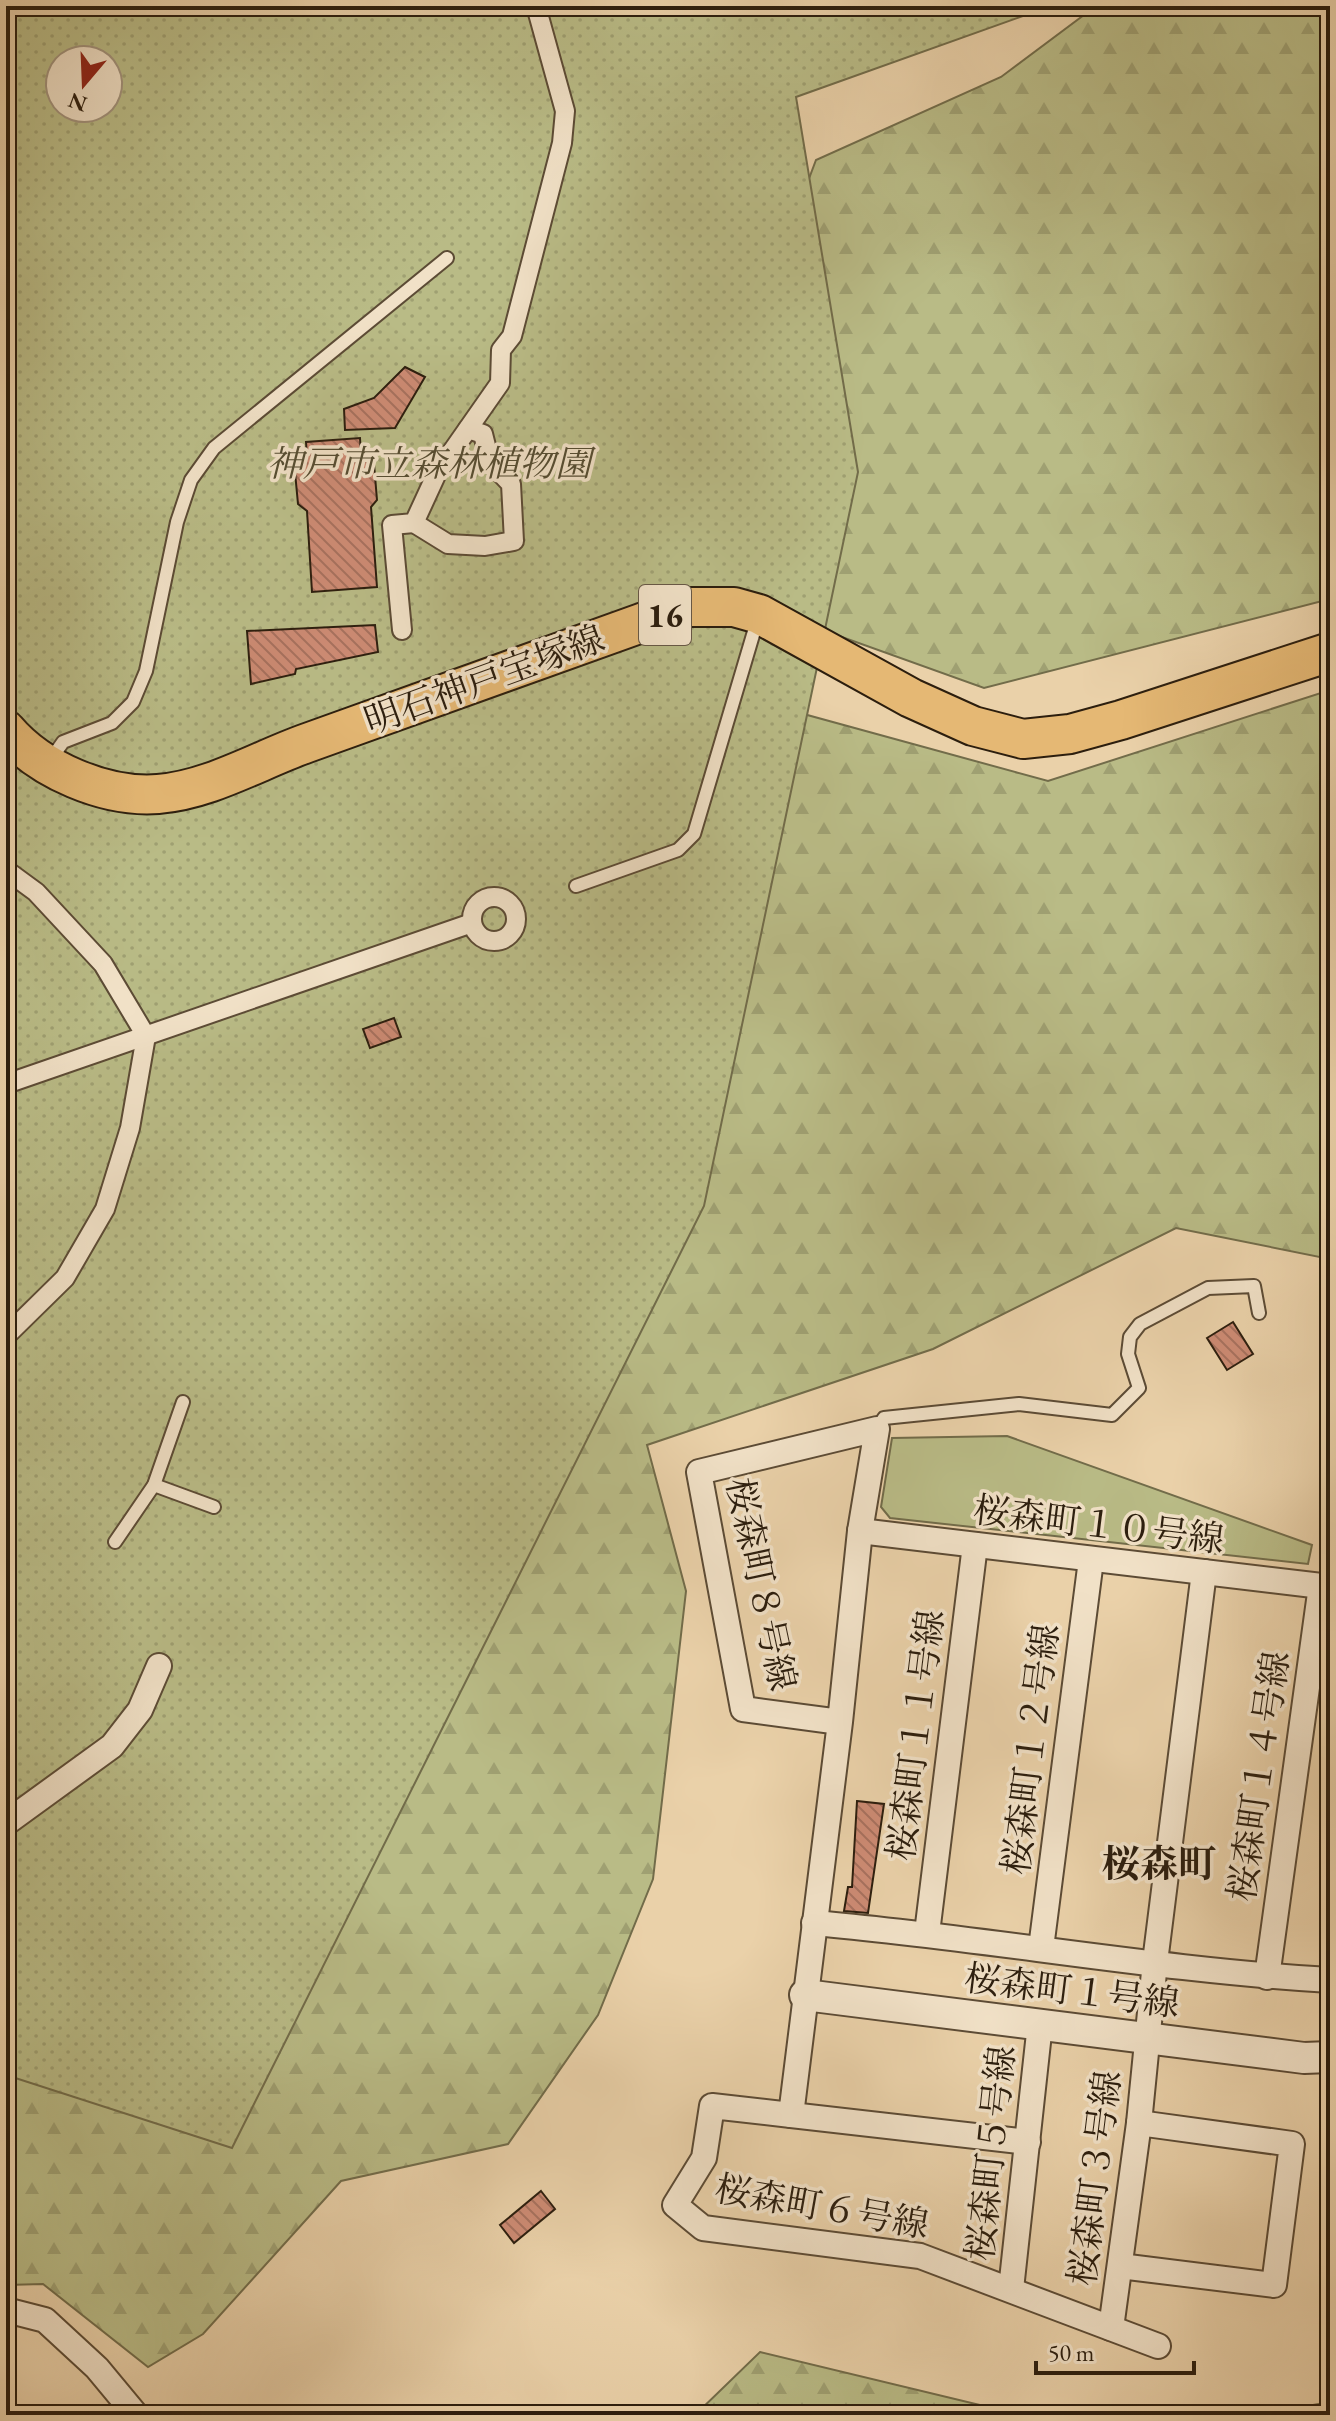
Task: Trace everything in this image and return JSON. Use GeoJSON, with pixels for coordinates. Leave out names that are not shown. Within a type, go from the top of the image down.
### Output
{"type":"FeatureCollection","features":[{"type":"Feature","properties":{"kind":"main road","name":"明石神戸宝塚線"},"geometry":{"type":"LineString","coordinates":[[6,730],[47,765],[96,788],[156,794],[197,788],[268,757],[686,607],[734,607],[759,614],[911,698],[973,726],[1023,739],[1070,734],[1121,720],[1330,652]]}},
{"type":"Feature","properties":{"kind":"street"},"geometry":{"type":"LineString","coordinates":[[414,523],[437,473],[500,383],[501,350],[512,336],[562,143],[565,111],[536,6]]}},
{"type":"Feature","properties":{"kind":"street"},"geometry":{"type":"LineString","coordinates":[[402,630],[392,525],[414,523],[448,544],[485,546],[514,541],[511,484],[490,462],[483,434],[468,429]]}},
{"type":"Feature","properties":{"kind":"street"},"geometry":{"type":"LineString","coordinates":[[6,870],[36,892],[103,964],[146,1036],[130,1128],[105,1209],[65,1278],[6,1336]]}},
{"type":"Feature","properties":{"kind":"street"},"geometry":{"type":"LineString","coordinates":[[6,1084],[472,923]]}},
{"type":"Feature","properties":{"kind":"street","name":"桜森町８号線"},"geometry":{"type":"LineString","coordinates":[[805,1995],[840,1722],[860,1531],[877,1429],[699,1472],[743,1709],[840,1722]]}},
{"type":"Feature","properties":{"kind":"street","name":"桜森町１０号線"},"geometry":{"type":"LineString","coordinates":[[860,1531],[1325,1587]]}},
{"type":"Feature","properties":{"kind":"street","name":"桜森町１１号線"},"geometry":{"type":"LineString","coordinates":[[927,1933],[975,1545]]}},
{"type":"Feature","properties":{"kind":"street","name":"桜森町１２号線"},"geometry":{"type":"LineString","coordinates":[[1041,1948],[1091,1560]]}},
{"type":"Feature","properties":{"kind":"street","name":"桜森町３号線"},"geometry":{"type":"LineString","coordinates":[[1111,2328],[1139,2123],[1155,1962],[1204,1572]]}},
{"type":"Feature","properties":{"kind":"street","name":"桜森町１４号線"},"geometry":{"type":"LineString","coordinates":[[1267,1977],[1325,1587]]}},
{"type":"Feature","properties":{"kind":"street"},"geometry":{"type":"LineString","coordinates":[[6,1823],[112,1746],[140,1710],[159,1666]]}},
{"type":"Feature","properties":{"kind":"street"},"geometry":{"type":"LineString","coordinates":[[814,1923],[927,1933],[1267,1977],[1330,1980]]}},
{"type":"Feature","properties":{"kind":"street"},"geometry":{"type":"LineString","coordinates":[[805,1995],[791,2115],[1028,2142]]}},
{"type":"Feature","properties":{"kind":"street","name":"桜森町１号線"},"geometry":{"type":"LineString","coordinates":[[805,1995],[1304,2058],[1330,2057]]}},
{"type":"Feature","properties":{"kind":"street","name":"桜森町５号線"},"geometry":{"type":"LineString","coordinates":[[1011,2289],[1040,2024]]}},
{"type":"Feature","properties":{"kind":"street","name":"桜森町６号線"},"geometry":{"type":"LineString","coordinates":[[791,2115],[712,2106],[704,2158],[675,2205],[703,2228],[920,2256],[1158,2346]]}},
{"type":"Feature","properties":{"kind":"street"},"geometry":{"type":"LineString","coordinates":[[1120,2266],[1274,2285],[1292,2144],[1139,2123]]}},
{"type":"Feature","properties":{"kind":"street"},"geometry":{"type":"LineString","coordinates":[[6,2310],[45,2320],[97,2368],[136,2415]]}},
{"type":"Feature","properties":{"kind":"lane"},"geometry":{"type":"LineString","coordinates":[[47,765],[63,742],[112,723],[133,702],[146,671],[177,522],[191,480],[214,448],[447,258]]}},
{"type":"Feature","properties":{"kind":"lane"},"geometry":{"type":"LineString","coordinates":[[576,886],[678,850],[694,834],[759,614]]}},
{"type":"Feature","properties":{"kind":"lane"},"geometry":{"type":"LineString","coordinates":[[877,1429],[884,1418],[1019,1404],[1112,1415],[1139,1388],[1128,1354],[1130,1337],[1140,1324],[1208,1288],[1254,1286],[1259,1313]]}},
{"type":"Feature","properties":{"kind":"lane"},"geometry":{"type":"LineString","coordinates":[[115,1542],[154,1485],[183,1402]]}},
{"type":"Feature","properties":{"kind":"lane"},"geometry":{"type":"LineString","coordinates":[[154,1485],[214,1507]]}},
{"type":"Feature","properties":{"kind":"green space","name":"神戸市立森林植物園"},"geometry":{"type":"Polygon","coordinates":[[[6,6],[1051,6],[796,97],[858,472],[704,1206],[232,2148],[6,2075],[6,6]]]}},
{"type":"Feature","properties":{"kind":"green space"},"geometry":{"type":"Polygon","coordinates":[[[1096,6],[1330,6],[1330,599],[984,688],[814,627],[766,293],[816,160],[1001,77],[1096,6]]]}},
{"type":"Feature","properties":{"kind":"green space"},"geometry":{"type":"Polygon","coordinates":[[[1330,690],[1330,1291],[1320,1257],[1176,1228],[933,1349],[647,1445],[686,1591],[653,1879],[598,2015],[508,2144],[341,2181],[203,2334],[148,2367],[43,2284],[6,2285],[6,1946],[778,707],[1048,781],[1330,690]]]}},
{"type":"Feature","properties":{"kind":"green space"},"geometry":{"type":"Polygon","coordinates":[[[1007,1436],[1312,1545],[1308,1564],[890,1518],[881,1507],[892,1438],[1007,1436]]]}},
{"type":"Feature","properties":{"kind":"green space"},"geometry":{"type":"Polygon","coordinates":[[[760,2352],[1013,2413],[1296,2408],[1330,2402],[1330,2415],[695,2415],[760,2352]]]}},
{"type":"Feature","properties":{"kind":"building"},"geometry":{"type":"Polygon","coordinates":[[[405,367],[425,377],[395,428],[345,430],[344,409],[374,398],[405,367]]]}},
{"type":"Feature","properties":{"kind":"building"},"geometry":{"type":"Polygon","coordinates":[[[360,438],[361,455],[374,464],[377,500],[371,507],[377,587],[312,592],[307,511],[298,504],[295,472],[307,457],[306,442],[360,438]]]}},
{"type":"Feature","properties":{"kind":"building"},"geometry":{"type":"Polygon","coordinates":[[[375,625],[378,652],[296,669],[295,674],[251,684],[247,631],[375,625]]]}},
{"type":"Feature","properties":{"kind":"building"},"geometry":{"type":"Polygon","coordinates":[[[394,1018],[401,1037],[370,1048],[363,1029],[394,1018]]]}},
{"type":"Feature","properties":{"kind":"building"},"geometry":{"type":"Polygon","coordinates":[[[1233,1322],[1253,1354],[1227,1370],[1207,1338],[1233,1322]]]}},
{"type":"Feature","properties":{"kind":"building"},"geometry":{"type":"Polygon","coordinates":[[[857,1801],[884,1804],[868,1913],[844,1911],[848,1887],[852,1887],[857,1801]]]}},
{"type":"Feature","properties":{"kind":"building"},"geometry":{"type":"Polygon","coordinates":[[[541,2191],[555,2209],[514,2243],[500,2225],[541,2191]]]}},
{"type":"Feature","properties":{"kind":"district","name":"桜森町"},"geometry":{"type":"Point","coordinates":[1159,1864]}}]}
